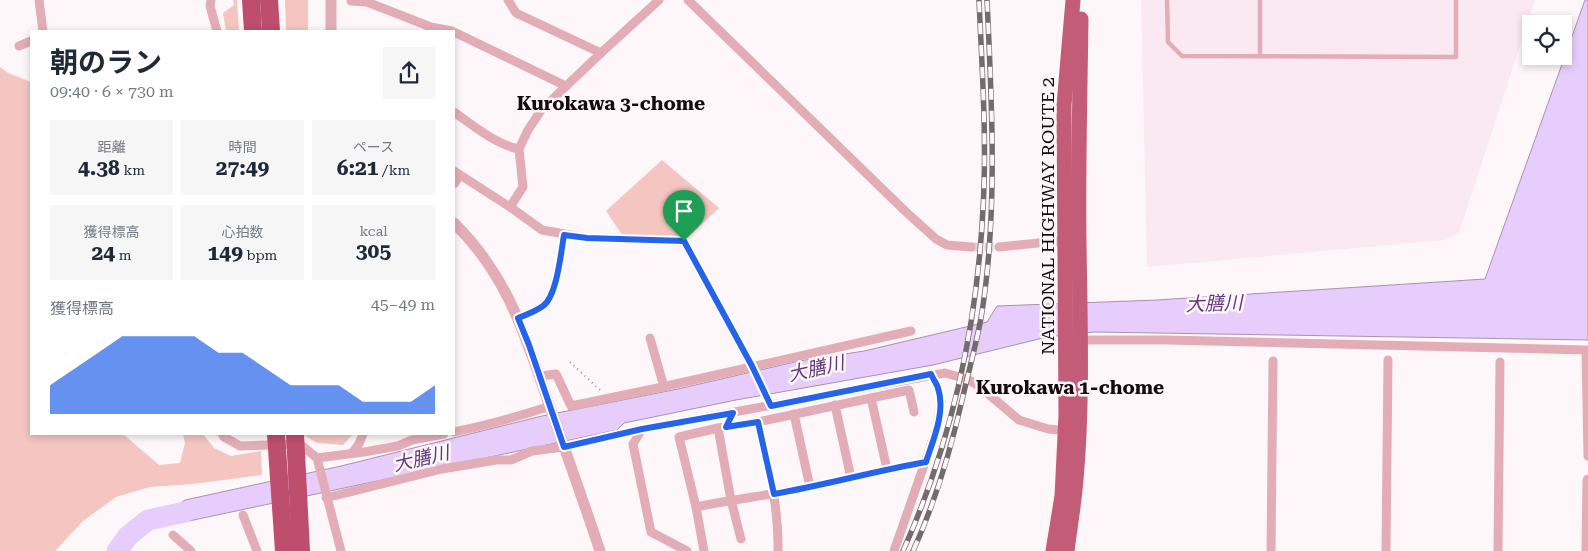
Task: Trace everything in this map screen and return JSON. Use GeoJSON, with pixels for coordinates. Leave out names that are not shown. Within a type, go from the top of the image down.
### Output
{"type":"FeatureCollection","features":[{"type":"Feature","properties":{"kind":"highway"},"geometry":{"type":"LineString","coordinates":[[251,0],[253,30]]}},
{"type":"Feature","properties":{"kind":"highway"},"geometry":{"type":"LineString","coordinates":[[269,0],[271,30]]}},
{"type":"Feature","properties":{"kind":"highway","name":"NATIONAL HIGHWAY ROUTE 2"},"geometry":{"type":"LineString","coordinates":[[1065,551],[1076,480],[1072,431],[1080,338],[1073,298],[1072,240],[1064,105],[1073,0]]}},
{"type":"Feature","properties":{"kind":"highway","name":"NATIONAL HIGHWAY ROUTE 2"},"geometry":{"type":"LineString","coordinates":[[1072,240],[1081,0]]}},
{"type":"Feature","properties":{"kind":"highway","name":"NATIONAL HIGHWAY ROUTE 2"},"geometry":{"type":"LineString","coordinates":[[1072,431],[1066,415],[1064,336],[1073,298]]}},
{"type":"Feature","properties":{"kind":"highway"},"geometry":{"type":"LineString","coordinates":[[276,435],[284,551]]}},
{"type":"Feature","properties":{"kind":"highway"},"geometry":{"type":"LineString","coordinates":[[294,435],[301,551]]}},
{"type":"Feature","properties":{"kind":"street"},"geometry":{"type":"LineString","coordinates":[[39,0],[43,30]]}},
{"type":"Feature","properties":{"kind":"street"},"geometry":{"type":"LineString","coordinates":[[211,0],[210,6],[217,30]]}},
{"type":"Feature","properties":{"kind":"street"},"geometry":{"type":"LineString","coordinates":[[331,0],[331,30]]}},
{"type":"Feature","properties":{"kind":"street"},"geometry":{"type":"LineString","coordinates":[[508,0],[516,14],[601,53]]}},
{"type":"Feature","properties":{"kind":"street"},"geometry":{"type":"LineString","coordinates":[[510,207],[523,187],[519,148],[542,109],[659,0]]}},
{"type":"Feature","properties":{"kind":"street"},"geometry":{"type":"LineString","coordinates":[[688,0],[936,239],[947,244],[971,247]]}},
{"type":"Feature","properties":{"kind":"street"},"geometry":{"type":"LineString","coordinates":[[351,1],[367,1],[431,27],[444,30]]}},
{"type":"Feature","properties":{"kind":"street"},"geometry":{"type":"LineString","coordinates":[[455,33],[566,86]]}},
{"type":"Feature","properties":{"kind":"street"},"geometry":{"type":"LineString","coordinates":[[19,46],[30,41]]}},
{"type":"Feature","properties":{"kind":"street"},"geometry":{"type":"LineString","coordinates":[[455,113],[481,132],[511,147],[519,148]]}},
{"type":"Feature","properties":{"kind":"street"},"geometry":{"type":"LineString","coordinates":[[457,174],[510,207],[542,230],[587,238],[684,241],[769,402]]}},
{"type":"Feature","properties":{"kind":"street"},"geometry":{"type":"LineString","coordinates":[[455,224],[488,262],[505,290],[518,318],[600,551]]}},
{"type":"Feature","properties":{"kind":"street"},"geometry":{"type":"LineString","coordinates":[[518,318],[544,306],[549,301],[554,289],[564,235]]}},
{"type":"Feature","properties":{"kind":"street"},"geometry":{"type":"LineString","coordinates":[[999,247],[1072,240]]}},
{"type":"Feature","properties":{"kind":"street"},"geometry":{"type":"LineString","coordinates":[[540,376],[556,374],[571,406],[752,368],[911,331]]}},
{"type":"Feature","properties":{"kind":"street"},"geometry":{"type":"LineString","coordinates":[[650,338],[664,387]]}},
{"type":"Feature","properties":{"kind":"street"},"geometry":{"type":"LineString","coordinates":[[1080,338],[1586,350],[1588,456]]}},
{"type":"Feature","properties":{"kind":"street"},"geometry":{"type":"LineString","coordinates":[[1386,551],[1388,360]]}},
{"type":"Feature","properties":{"kind":"street"},"geometry":{"type":"LineString","coordinates":[[1271,551],[1274,361]]}},
{"type":"Feature","properties":{"kind":"street"},"geometry":{"type":"LineString","coordinates":[[1498,551],[1500,362]]}},
{"type":"Feature","properties":{"kind":"street"},"geometry":{"type":"LineString","coordinates":[[326,496],[442,469],[496,460],[510,460],[532,451],[733,413],[769,402],[931,374],[945,373],[967,379],[979,386],[1019,420],[1048,430],[1072,431]]}},
{"type":"Feature","properties":{"kind":"street"},"geometry":{"type":"LineString","coordinates":[[894,551],[937,428],[941,402],[938,387],[931,374]]}},
{"type":"Feature","properties":{"kind":"street"},"geometry":{"type":"LineString","coordinates":[[704,551],[696,507],[679,437],[909,390],[914,412]]}},
{"type":"Feature","properties":{"kind":"street"},"geometry":{"type":"LineString","coordinates":[[871,398],[887,468]]}},
{"type":"Feature","properties":{"kind":"street"},"geometry":{"type":"LineString","coordinates":[[835,405],[851,478]]}},
{"type":"Feature","properties":{"kind":"street"},"geometry":{"type":"LineString","coordinates":[[455,432],[551,409]]}},
{"type":"Feature","properties":{"kind":"street"},"geometry":{"type":"LineString","coordinates":[[733,413],[722,428],[732,500],[741,539]]}},
{"type":"Feature","properties":{"kind":"street"},"geometry":{"type":"LineString","coordinates":[[794,414],[810,487]]}},
{"type":"Feature","properties":{"kind":"street"},"geometry":{"type":"LineString","coordinates":[[758,422],[774,494],[778,526],[778,551]]}},
{"type":"Feature","properties":{"kind":"street"},"geometry":{"type":"LineString","coordinates":[[642,429],[633,444],[651,532],[687,551]]}},
{"type":"Feature","properties":{"kind":"street"},"geometry":{"type":"LineString","coordinates":[[223,435],[240,446],[300,444],[317,460],[341,551]]}},
{"type":"Feature","properties":{"kind":"street"},"geometry":{"type":"LineString","coordinates":[[352,453],[363,435]]}},
{"type":"Feature","properties":{"kind":"street"},"geometry":{"type":"LineString","coordinates":[[317,460],[398,446],[412,440],[439,435]]}},
{"type":"Feature","properties":{"kind":"street"},"geometry":{"type":"LineString","coordinates":[[696,507],[810,487],[887,468],[926,462]]}},
{"type":"Feature","properties":{"kind":"street"},"geometry":{"type":"LineString","coordinates":[[1587,551],[1588,480]]}},
{"type":"Feature","properties":{"kind":"street"},"geometry":{"type":"LineString","coordinates":[[243,515],[256,551]]}},
{"type":"Feature","properties":{"kind":"street"},"geometry":{"type":"LineString","coordinates":[[173,535],[191,551]]}},
{"type":"Feature","properties":{"kind":"lane"},"geometry":{"type":"LineString","coordinates":[[1167,0],[1168,42],[1182,56],[1456,57],[1456,0]]}},
{"type":"Feature","properties":{"kind":"lane"},"geometry":{"type":"LineString","coordinates":[[1260,0],[1260,56]]}},
{"type":"Feature","properties":{"kind":"path"},"geometry":{"type":"LineString","coordinates":[[570,362],[609,398]]}},
{"type":"Feature","properties":{"kind":"shaded area"},"geometry":{"type":"Polygon","coordinates":[[[233,0],[237,0],[239,30],[226,30],[223,13],[234,5],[233,0]]]}},
{"type":"Feature","properties":{"kind":"shaded area"},"geometry":{"type":"Polygon","coordinates":[[[285,0],[308,0],[308,30],[286,30],[285,0]]]}},
{"type":"Feature","properties":{"kind":"shaded area"},"geometry":{"type":"Polygon","coordinates":[[[1141,0],[1535,0],[1530,15],[1522,15],[1522,40],[1459,233],[1445,240],[1147,267],[1141,0]]]}},
{"type":"Feature","properties":{"kind":"shaded area"},"geometry":{"type":"Polygon","coordinates":[[[0,67],[8,73],[30,82],[30,435],[124,435],[159,465],[180,463],[185,443],[183,435],[204,435],[214,448],[231,456],[261,451],[262,475],[193,484],[150,487],[116,497],[83,521],[55,551],[0,551],[0,67]]]}},
{"type":"Feature","properties":{"kind":"shaded area"},"geometry":{"type":"Polygon","coordinates":[[[662,160],[719,208],[684,241],[625,239],[606,211],[662,160]]]}},
{"type":"Feature","properties":{"kind":"shaded area"},"geometry":{"type":"Polygon","coordinates":[[[304,435],[352,435],[343,445],[317,443],[304,435]]]}},
{"type":"Feature","properties":{"kind":"water"},"geometry":{"type":"Polygon","coordinates":[[[1585,0],[1588,0],[1588,340],[1094,332],[1047,337],[933,365],[736,400],[624,423],[617,430],[189,521],[157,519],[185,500],[341,466],[542,416],[678,389],[799,361],[864,351],[987,322],[997,306],[1157,300],[1485,279],[1562,65],[1572,65],[1572,36],[1585,0]]]}},
{"type":"Feature","properties":{"kind":"waterway","name":"大膳川"},"geometry":{"type":"LineString","coordinates":[[117,551],[128,536],[148,520],[185,512]]}},
{"type":"Feature","properties":{"kind":"tunnel"},"geometry":{"type":"LineString","coordinates":[[971,247],[999,247]]}},
{"type":"Feature","properties":{"kind":"railway"},"geometry":{"type":"LineString","coordinates":[[903,551],[935,469],[948,427],[959,384],[975,297],[983,209],[984,157],[984,104],[979,0]]}},
{"type":"Feature","properties":{"kind":"railway"},"geometry":{"type":"LineString","coordinates":[[913,551],[942,475],[981,318],[990,240],[992,200],[992,119],[987,0]]}},
{"type":"Feature","properties":{"kind":"district","name":"Kurokawa 3-chome"},"geometry":{"type":"Point","coordinates":[611,103]}},
{"type":"Feature","properties":{"kind":"district","name":"Kurokawa 1-chome"},"geometry":{"type":"Point","coordinates":[1070,387]}},
{"type":"Feature","properties":{"kind":"route"},"geometry":{"type":"LineString","coordinates":[[564,235],[587,238],[684,241],[752,366],[771,406],[931,374],[938,387],[941,402],[937,428],[926,462],[887,468],[774,494],[758,422],[726,427],[733,413],[642,429],[564,447],[518,318],[544,306],[549,301],[554,289],[564,235]]}}]}
